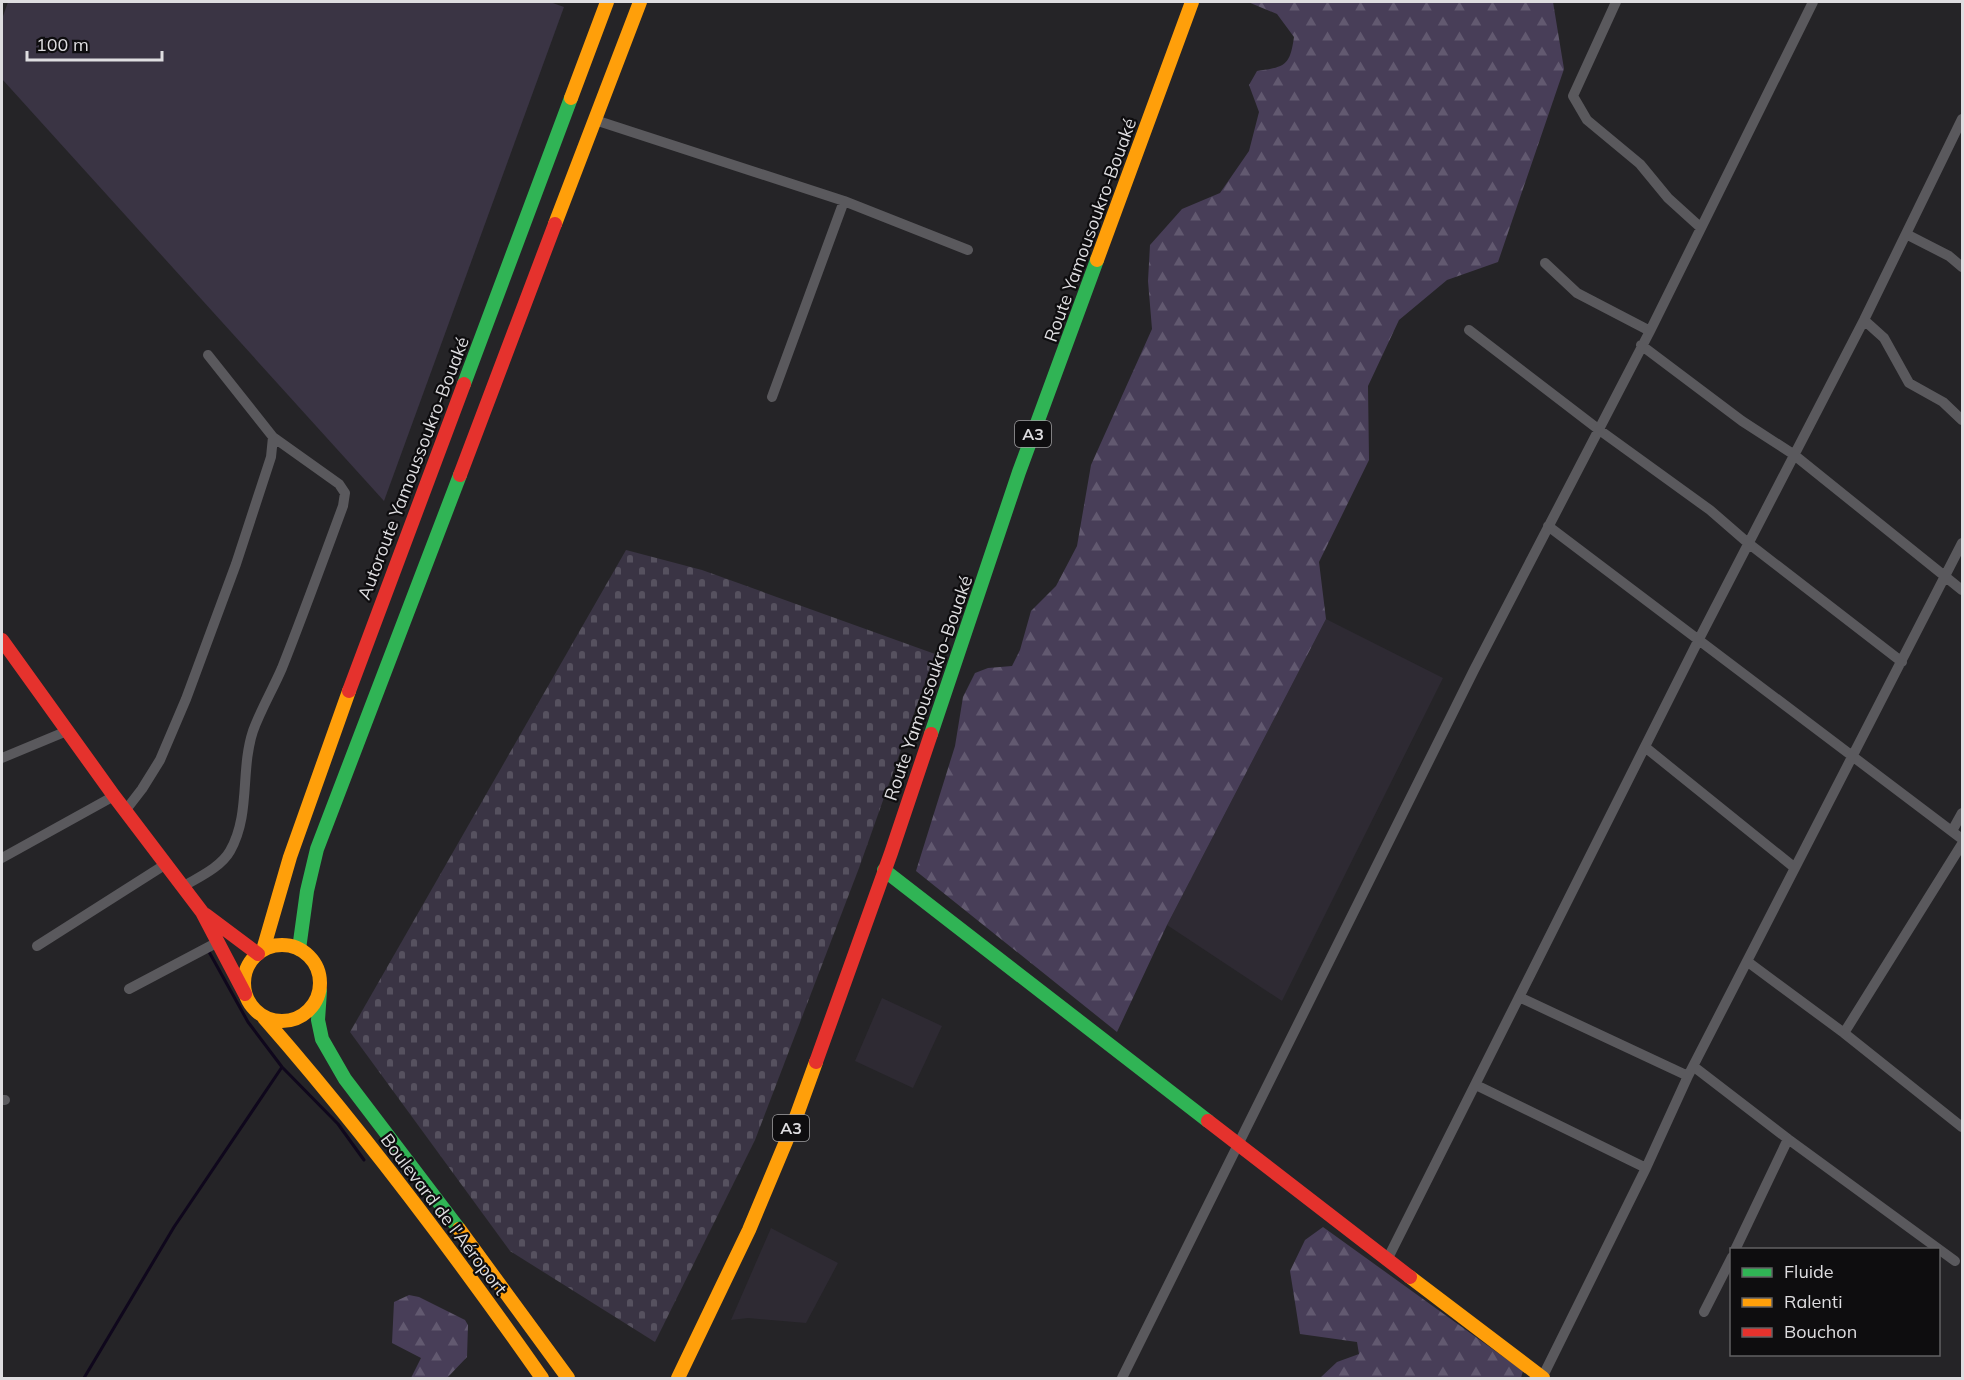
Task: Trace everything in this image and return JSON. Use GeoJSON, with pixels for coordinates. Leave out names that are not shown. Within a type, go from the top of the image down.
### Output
{"type":"FeatureCollection","features":[{"type":"Feature","properties":{"kind":"main road","name":"Autoroute Yamoussoukro-Bouaké"},"geometry":{"type":"LineString","coordinates":[[261,952],[290,857],[333,734],[607,2]]}},
{"type":"Feature","properties":{"kind":"main road"},"geometry":{"type":"LineString","coordinates":[[299,949],[307,891],[317,849],[640,2]]}},
{"type":"Feature","properties":{"kind":"main road","name":"Route Yamousoukro-Bouaké"},"geometry":{"type":"LineString","coordinates":[[678,1378],[750,1230],[795,1120],[884,870],[1019,472],[1192,2]]}},
{"type":"Feature","properties":{"kind":"main road"},"geometry":{"type":"LineString","coordinates":[[2,640],[114,796],[202,912],[249,1004],[256,1012],[264,1018],[276,1021],[288,1022],[299,1018],[309,1012],[316,1002],[321,978],[310,956],[287,945],[275,945],[253,958],[246,969],[245,994]]}},
{"type":"Feature","properties":{"kind":"main road"},"geometry":{"type":"LineString","coordinates":[[884,870],[1542,1378]]}},
{"type":"Feature","properties":{"kind":"main road"},"geometry":{"type":"LineString","coordinates":[[202,912],[261,952]]}},
{"type":"Feature","properties":{"kind":"main road","name":"Boulevard de l'Aéroport"},"geometry":{"type":"LineString","coordinates":[[320,991],[318,1020],[322,1039],[345,1079],[493,1273],[568,1378]]}},
{"type":"Feature","properties":{"kind":"main road","name":"Boulevard de l'Aéroport"},"geometry":{"type":"LineString","coordinates":[[264,1018],[314,1075],[473,1280],[543,1378]]}},
{"type":"Feature","properties":{"kind":"street"},"geometry":{"type":"LineString","coordinates":[[1616,2],[1573,96],[1587,120],[1640,164],[1668,198],[1700,227]]}},
{"type":"Feature","properties":{"kind":"street"},"geometry":{"type":"LineString","coordinates":[[1122,1378],[1474,670],[1650,331],[1813,2]]}},
{"type":"Feature","properties":{"kind":"street"},"geometry":{"type":"LineString","coordinates":[[1387,1260],[1698,640],[1864,320],[1906,234],[1958,139],[1962,119]]}},
{"type":"Feature","properties":{"kind":"street"},"geometry":{"type":"LineString","coordinates":[[595,120],[844,201],[968,250]]}},
{"type":"Feature","properties":{"kind":"street"},"geometry":{"type":"LineString","coordinates":[[772,397],[844,201]]}},
{"type":"Feature","properties":{"kind":"street"},"geometry":{"type":"LineString","coordinates":[[1906,234],[1949,256],[1962,267]]}},
{"type":"Feature","properties":{"kind":"street"},"geometry":{"type":"LineString","coordinates":[[1545,263],[1577,293],[1650,331]]}},
{"type":"Feature","properties":{"kind":"street"},"geometry":{"type":"LineString","coordinates":[[1864,320],[1884,338],[1909,383],[1942,402],[1962,420]]}},
{"type":"Feature","properties":{"kind":"street"},"geometry":{"type":"LineString","coordinates":[[1469,330],[1598,429],[1710,510],[1748,543],[1902,662]]}},
{"type":"Feature","properties":{"kind":"street"},"geometry":{"type":"LineString","coordinates":[[1641,345],[1742,422],[1794,454],[1962,590]]}},
{"type":"Feature","properties":{"kind":"street"},"geometry":{"type":"LineString","coordinates":[[184,886],[221,862],[229,854],[238,834],[243,818],[247,758],[254,730],[281,670],[343,506],[345,493],[339,484],[273,437],[208,355]]}},
{"type":"Feature","properties":{"kind":"street"},"geometry":{"type":"LineString","coordinates":[[126,811],[160,760],[186,699],[236,564],[271,457],[273,437]]}},
{"type":"Feature","properties":{"kind":"street"},"geometry":{"type":"LineString","coordinates":[[1548,526],[1952,831],[1962,841],[1844,1033]]}},
{"type":"Feature","properties":{"kind":"street"},"geometry":{"type":"LineString","coordinates":[[1542,1378],[1646,1168],[1691,1071],[1962,543]]}},
{"type":"Feature","properties":{"kind":"street"},"geometry":{"type":"LineString","coordinates":[[2,758],[67,731]]}},
{"type":"Feature","properties":{"kind":"street"},"geometry":{"type":"LineString","coordinates":[[1645,747],[1795,868]]}},
{"type":"Feature","properties":{"kind":"street"},"geometry":{"type":"LineString","coordinates":[[2,858],[114,796]]}},
{"type":"Feature","properties":{"kind":"street"},"geometry":{"type":"LineString","coordinates":[[1952,831],[1962,813]]}},
{"type":"Feature","properties":{"kind":"street"},"geometry":{"type":"LineString","coordinates":[[37,946],[166,864]]}},
{"type":"Feature","properties":{"kind":"street"},"geometry":{"type":"LineString","coordinates":[[129,989],[218,942]]}},
{"type":"Feature","properties":{"kind":"street"},"geometry":{"type":"LineString","coordinates":[[1748,962],[1961,1121]]}},
{"type":"Feature","properties":{"kind":"street"},"geometry":{"type":"LineString","coordinates":[[1519,997],[1691,1071],[1937,1248]]}},
{"type":"Feature","properties":{"kind":"street"},"geometry":{"type":"LineString","coordinates":[[1476,1085],[1646,1168]]}},
{"type":"Feature","properties":{"kind":"street"},"geometry":{"type":"LineString","coordinates":[[1740,1247],[1788,1139]]}},
{"type":"Feature","properties":{"kind":"street"},"geometry":{"type":"LineString","coordinates":[[1940,1250],[1955,1261]]}},
{"type":"Feature","properties":{"kind":"street"},"geometry":{"type":"LineString","coordinates":[[1704,1312],[1730,1259]]}},
{"type":"Feature","properties":{"kind":"shaded area"},"geometry":{"type":"Polygon","coordinates":[[[1326,619],[1443,678],[1282,1001],[1167,925],[1326,619]]]}},
{"type":"Feature","properties":{"kind":"shaded area"},"geometry":{"type":"Polygon","coordinates":[[[882,998],[942,1026],[913,1088],[855,1061],[882,998]]]}},
{"type":"Feature","properties":{"kind":"shaded area"},"geometry":{"type":"Polygon","coordinates":[[[771,1228],[838,1263],[806,1323],[748,1318],[731,1320],[771,1228]]]}},
{"type":"Feature","properties":{"kind":"green space"},"geometry":{"type":"Polygon","coordinates":[[[8,2],[550,2],[564,7],[384,501],[2,79],[2,19],[8,2]]]}},
{"type":"Feature","properties":{"kind":"green space"},"geometry":{"type":"Polygon","coordinates":[[[1248,2],[1553,2],[1564,69],[1498,262],[1447,280],[1399,320],[1368,386],[1369,460],[1319,562],[1326,619],[1167,925],[1117,1032],[916,871],[955,746],[963,697],[975,673],[988,668],[1012,666],[1020,650],[1031,611],[1056,586],[1077,546],[1091,465],[1152,329],[1148,281],[1150,245],[1182,209],[1220,193],[1249,151],[1259,112],[1249,85],[1257,71],[1280,66],[1290,54],[1294,37],[1277,14],[1248,2]]]}},
{"type":"Feature","properties":{"kind":"green space"},"geometry":{"type":"Polygon","coordinates":[[[626,550],[702,570],[935,654],[859,868],[755,1140],[655,1342],[510,1251],[350,1032],[626,550]]]}},
{"type":"Feature","properties":{"kind":"green space"},"geometry":{"type":"Polygon","coordinates":[[[1323,1227],[1523,1371],[1521,1378],[1320,1378],[1337,1362],[1359,1354],[1357,1342],[1300,1334],[1290,1271],[1305,1240],[1323,1227]]]}},
{"type":"Feature","properties":{"kind":"green space"},"geometry":{"type":"Polygon","coordinates":[[[409,1295],[419,1297],[465,1320],[468,1325],[467,1357],[447,1378],[411,1378],[421,1358],[392,1343],[394,1302],[409,1295]]]}},
{"type":"Feature","properties":{"kind":"waterway"},"geometry":{"type":"LineString","coordinates":[[208,950],[248,1022],[282,1067],[338,1124],[364,1160]]}},
{"type":"Feature","properties":{"kind":"waterway"},"geometry":{"type":"LineString","coordinates":[[84,1378],[174,1227],[282,1067]]}},
{"type":"Feature","properties":{"kind":"traffic: fast"},"geometry":{"type":"LineString","coordinates":[[464,384],[571,98]]}},
{"type":"Feature","properties":{"kind":"traffic: fast"},"geometry":{"type":"LineString","coordinates":[[931,734],[1019,472],[1097,260]]}},
{"type":"Feature","properties":{"kind":"traffic: fast"},"geometry":{"type":"LineString","coordinates":[[299,949],[307,891],[317,849],[460,475]]}},
{"type":"Feature","properties":{"kind":"traffic: fast"},"geometry":{"type":"LineString","coordinates":[[884,870],[1208,1121]]}},
{"type":"Feature","properties":{"kind":"traffic: fast"},"geometry":{"type":"LineString","coordinates":[[320,991],[318,1020],[322,1039],[345,1079],[459,1229]]}},
{"type":"Feature","properties":{"kind":"traffic: slow"},"geometry":{"type":"LineString","coordinates":[[571,98],[607,2]]}},
{"type":"Feature","properties":{"kind":"traffic: slow"},"geometry":{"type":"LineString","coordinates":[[555,224],[640,2]]}},
{"type":"Feature","properties":{"kind":"traffic: slow"},"geometry":{"type":"LineString","coordinates":[[1097,260],[1192,2]]}},
{"type":"Feature","properties":{"kind":"traffic: slow"},"geometry":{"type":"LineString","coordinates":[[263,950],[290,857],[349,691]]}},
{"type":"Feature","properties":{"kind":"traffic: slow"},"geometry":{"type":"LineString","coordinates":[[275,945],[289,945],[303,951],[314,962],[320,976],[320,983],[317,998],[309,1010],[289,1021],[275,1021],[261,1015],[250,1004],[244,990],[244,976],[250,962],[261,951],[275,945]]}},
{"type":"Feature","properties":{"kind":"traffic: slow"},"geometry":{"type":"LineString","coordinates":[[264,1018],[408,1194],[542,1378]]}},
{"type":"Feature","properties":{"kind":"traffic: slow"},"geometry":{"type":"LineString","coordinates":[[678,1378],[749,1230],[795,1120],[816,1062]]}},
{"type":"Feature","properties":{"kind":"traffic: slow"},"geometry":{"type":"LineString","coordinates":[[459,1229],[568,1378]]}},
{"type":"Feature","properties":{"kind":"traffic: slow"},"geometry":{"type":"LineString","coordinates":[[1410,1277],[1543,1378]]}},
{"type":"Feature","properties":{"kind":"traffic: jam"},"geometry":{"type":"LineString","coordinates":[[460,475],[555,224]]}},
{"type":"Feature","properties":{"kind":"traffic: jam"},"geometry":{"type":"LineString","coordinates":[[349,691],[464,384]]}},
{"type":"Feature","properties":{"kind":"traffic: jam"},"geometry":{"type":"LineString","coordinates":[[2,640],[114,796],[202,912],[245,994]]}},
{"type":"Feature","properties":{"kind":"traffic: jam"},"geometry":{"type":"LineString","coordinates":[[816,1062],[931,734]]}},
{"type":"Feature","properties":{"kind":"traffic: jam"},"geometry":{"type":"LineString","coordinates":[[206,915],[258,954]]}},
{"type":"Feature","properties":{"kind":"traffic: jam"},"geometry":{"type":"LineString","coordinates":[[1208,1121],[1410,1277]]}}]}
